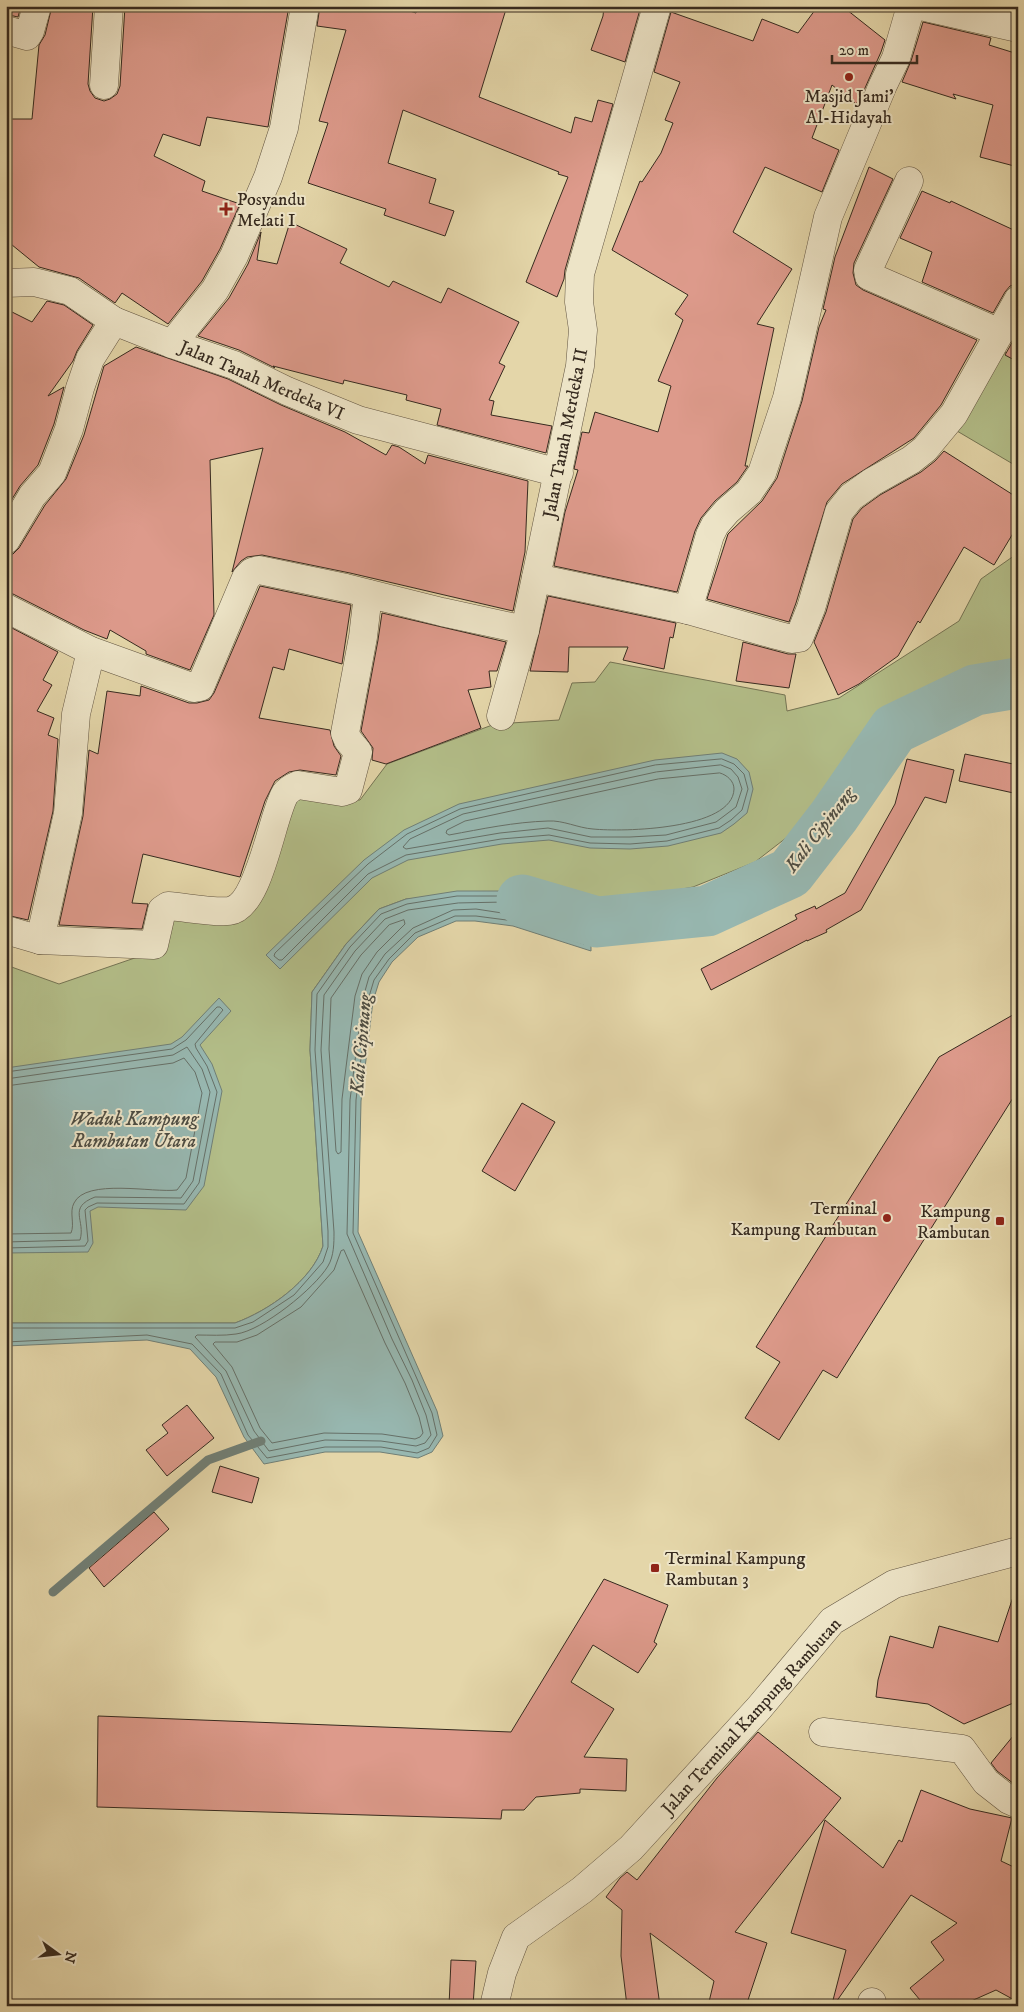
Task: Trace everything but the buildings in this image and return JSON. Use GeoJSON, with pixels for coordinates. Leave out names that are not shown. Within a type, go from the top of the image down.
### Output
{"type":"FeatureCollection","features":[{"type":"Feature","properties":{"kind":"street"},"geometry":{"type":"LineString","coordinates":[[6,30],[27,36],[37,6]]}},
{"type":"Feature","properties":{"kind":"street"},"geometry":{"type":"LineString","coordinates":[[104,84],[109,6]]}},
{"type":"Feature","properties":{"kind":"street","name":"Jalan Tanah Merdeka VI"},"geometry":{"type":"LineString","coordinates":[[305,6],[284,128],[268,177],[234,256],[215,290],[172,344],[234,365],[287,391],[358,420],[559,473]]}},
{"type":"Feature","properties":{"kind":"street","name":"Jalan Tanah Merdeka II"},"geometry":{"type":"LineString","coordinates":[[502,716],[525,630],[580,366],[583,330],[579,302],[580,274],[657,6]]}},
{"type":"Feature","properties":{"kind":"street"},"geometry":{"type":"LineString","coordinates":[[688,610],[710,535],[715,525],[727,511],[749,492],[762,473],[787,398],[828,217],[882,85],[896,58],[911,6]]}},
{"type":"Feature","properties":{"kind":"street"},"geometry":{"type":"LineString","coordinates":[[921,6],[1018,28]]}},
{"type":"Feature","properties":{"kind":"street"},"geometry":{"type":"LineString","coordinates":[[909,181],[868,270],[868,276],[1000,333]]}},
{"type":"Feature","properties":{"kind":"street"},"geometry":{"type":"LineString","coordinates":[[6,283],[34,282],[70,291],[114,321],[172,344]]}},
{"type":"Feature","properties":{"kind":"street"},"geometry":{"type":"LineString","coordinates":[[536,578],[688,610],[776,635],[792,639],[799,638],[839,512],[851,497],[872,482],[911,460],[925,449],[954,414],[1018,300]]}},
{"type":"Feature","properties":{"kind":"street"},"geometry":{"type":"LineString","coordinates":[[6,540],[32,496],[52,473],[69,429],[90,359],[114,321]]}},
{"type":"Feature","properties":{"kind":"street"},"geometry":{"type":"LineString","coordinates":[[6,608],[91,651],[198,688],[229,621],[246,578],[252,572],[260,570],[525,630]]}},
{"type":"Feature","properties":{"kind":"street"},"geometry":{"type":"LineString","coordinates":[[6,930],[40,940],[154,945],[162,910],[168,906],[230,911],[241,906],[248,897],[263,862],[286,793],[298,785],[342,792],[348,790],[358,752],[345,733],[363,637],[368,594]]}},
{"type":"Feature","properties":{"kind":"street"},"geometry":{"type":"LineString","coordinates":[[40,940],[68,813],[76,714],[91,651]]}},
{"type":"Feature","properties":{"kind":"street","name":"Jalan Terminal Kampung Rambutan"},"geometry":{"type":"LineString","coordinates":[[494,2006],[502,1972],[516,1937],[582,1890],[631,1848],[759,1708],[832,1621],[894,1584],[1018,1551]]}},
{"type":"Feature","properties":{"kind":"street"},"geometry":{"type":"LineString","coordinates":[[823,1732],[962,1749],[986,1782],[1009,1800],[1018,1804]]}},
{"type":"Feature","properties":{"kind":"green space"},"geometry":{"type":"Polygon","coordinates":[[[1000,350],[1018,358],[1018,467],[957,431],[1000,350]]]}},
{"type":"Feature","properties":{"kind":"green space"},"geometry":{"type":"Polygon","coordinates":[[[1018,553],[1018,665],[1007,665],[949,683],[886,717],[845,764],[795,831],[755,862],[693,887],[591,906],[554,896],[406,899],[379,909],[346,944],[312,992],[310,1050],[323,1246],[317,1259],[299,1283],[274,1303],[235,1323],[6,1323],[6,965],[59,984],[155,951],[165,914],[250,915],[291,797],[360,800],[387,764],[495,724],[559,720],[572,683],[595,682],[610,662],[785,695],[787,711],[839,698],[959,621],[981,579],[1018,553]]]}},
{"type":"Feature","properties":{"kind":"water"},"geometry":{"type":"Polygon","coordinates":[[[722,753],[737,759],[749,772],[753,789],[747,813],[721,833],[668,846],[630,849],[590,848],[549,840],[502,844],[408,860],[372,878],[280,969],[266,955],[364,860],[404,830],[459,804],[655,760],[722,753]]]}},
{"type":"Feature","properties":{"kind":"water"},"geometry":{"type":"Polygon","coordinates":[[[457,891],[509,891],[554,896],[591,906],[591,951],[513,926],[475,921],[456,921],[418,937],[392,962],[379,982],[373,1001],[361,1101],[358,1232],[437,1411],[443,1436],[432,1452],[418,1458],[380,1452],[325,1452],[264,1464],[244,1437],[216,1377],[190,1349],[147,1340],[6,1346],[6,1323],[235,1323],[274,1303],[299,1283],[317,1259],[323,1246],[310,1050],[312,992],[346,944],[379,909],[406,899],[457,891]]]}},
{"type":"Feature","properties":{"kind":"water","name":"Waduk Kampung Rambutan Utara"},"geometry":{"type":"Polygon","coordinates":[[[219,998],[231,1011],[200,1045],[212,1064],[222,1091],[204,1186],[186,1210],[98,1207],[90,1211],[93,1243],[88,1252],[6,1253],[6,1068],[171,1044],[182,1037],[219,998]]]}},
{"type":"Feature","properties":{"kind":"waterway","name":"Kali Cipinang"},"geometry":{"type":"LineString","coordinates":[[522,900],[597,922],[707,911],[790,873],[834,816],[894,729],[975,690],[1018,683]]}},
{"type":"Feature","properties":{"kind":"waterway"},"geometry":{"type":"LineString","coordinates":[[53,1592],[208,1460],[261,1441]]}},
{"type":"Feature","properties":{"kind":"place","name":"Masjid Jami' Al-Hidayah"},"geometry":{"type":"Point","coordinates":[849,77]}},
{"type":"Feature","properties":{"kind":"place","name":"Posyandu Melati I"},"geometry":{"type":"Point","coordinates":[226,209]}},
{"type":"Feature","properties":{"kind":"place","name":"Terminal Kampung Rambutan"},"geometry":{"type":"Point","coordinates":[887,1218]}},
{"type":"Feature","properties":{"kind":"place","name":"Kampung Rambutan"},"geometry":{"type":"Point","coordinates":[1000,1221]}},
{"type":"Feature","properties":{"kind":"place","name":"Terminal Kampung Rambutan 3"},"geometry":{"type":"Point","coordinates":[655,1568]}}]}
